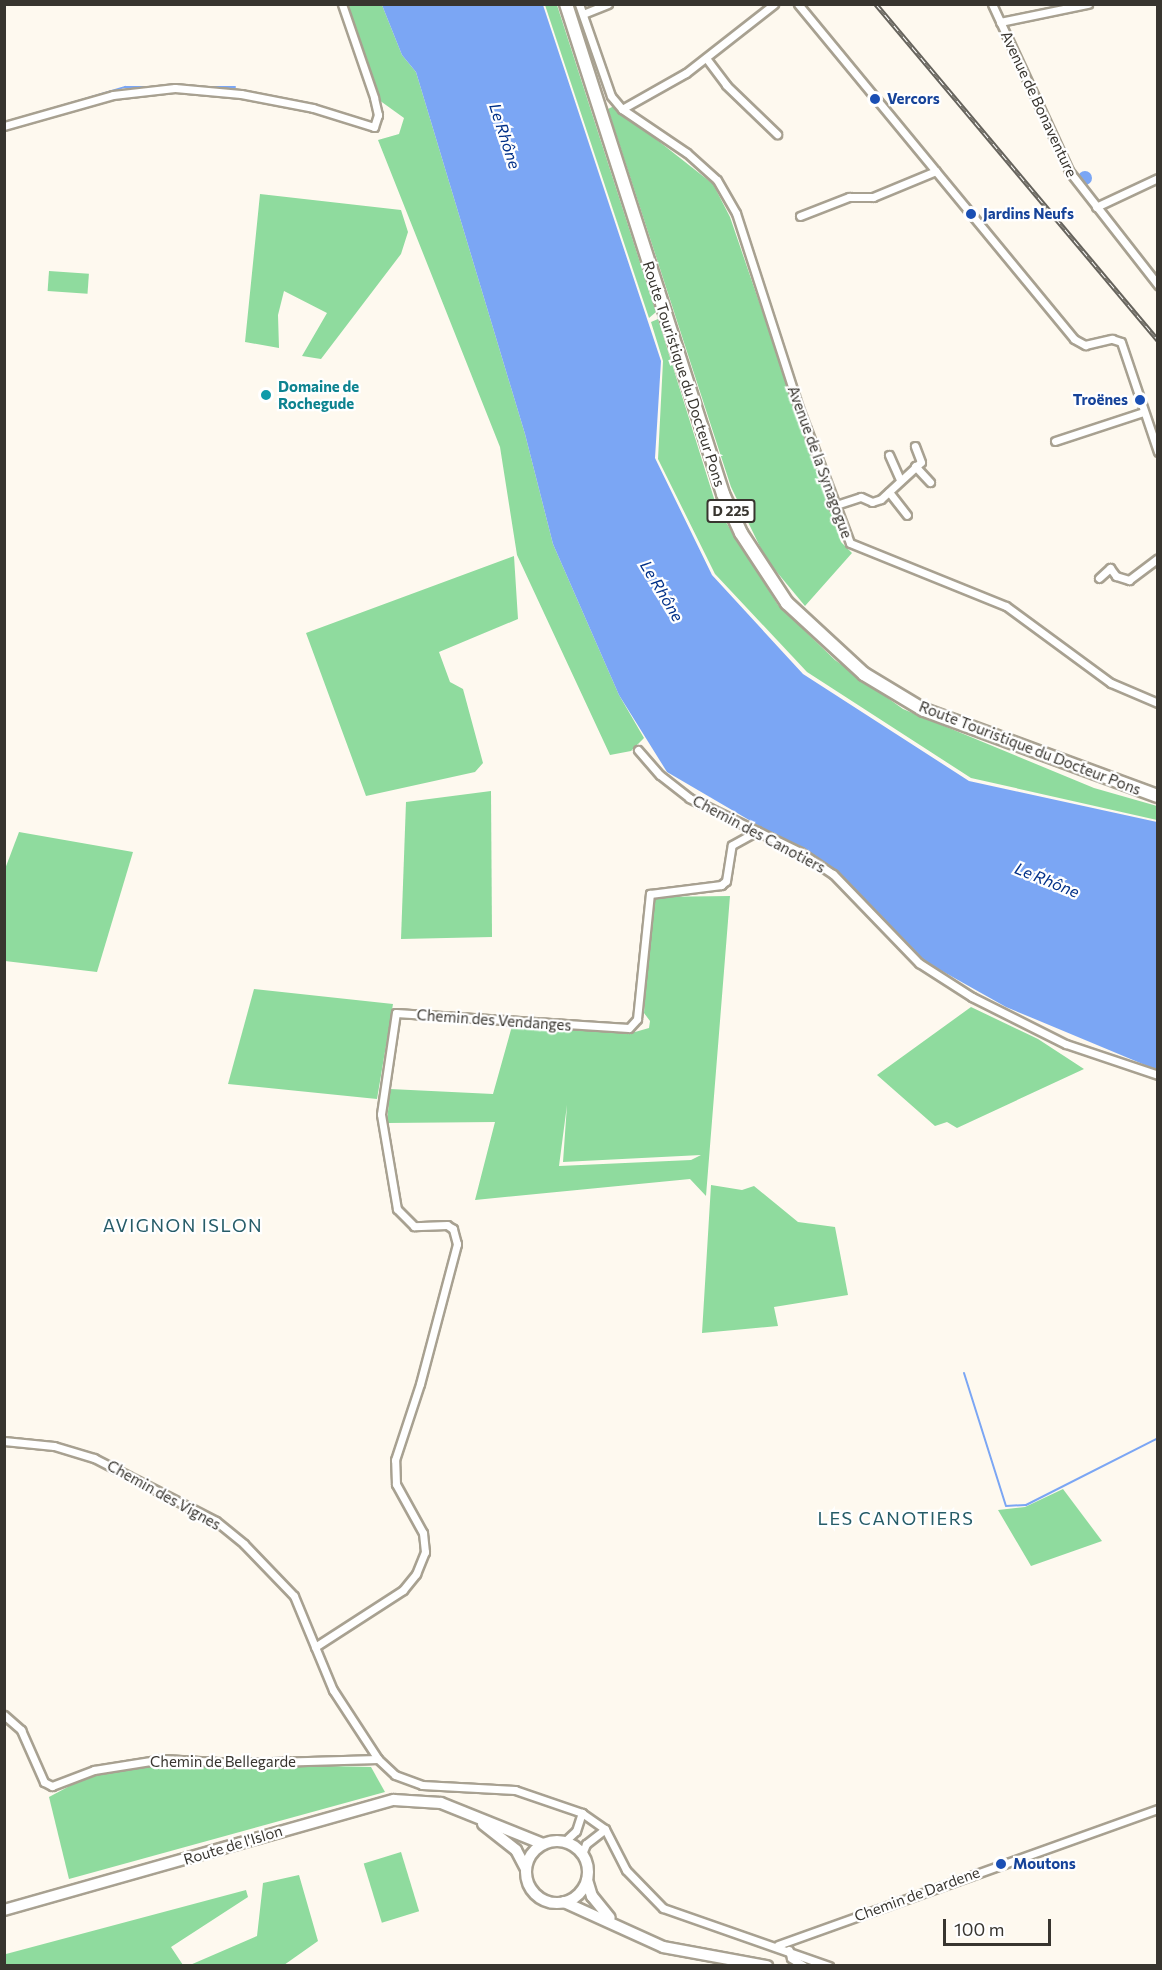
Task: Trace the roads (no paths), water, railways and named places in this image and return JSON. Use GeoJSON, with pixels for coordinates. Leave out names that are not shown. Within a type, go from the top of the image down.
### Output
{"type":"FeatureCollection","features":[{"type":"Feature","properties":{"kind":"highway","name":"Route Touristique du Docteur Pons"},"geometry":{"type":"LineString","coordinates":[[566,4],[723,494],[741,533],[787,603],[864,674],[924,710],[1158,796]]}},
{"type":"Feature","properties":{"kind":"street"},"geometry":{"type":"LineString","coordinates":[[4,126],[113,95],[175,88],[241,94],[314,108],[370,128],[376,124],[374,97],[342,4]]}},
{"type":"Feature","properties":{"kind":"street"},"geometry":{"type":"LineString","coordinates":[[579,4],[583,14],[608,4]]}},
{"type":"Feature","properties":{"kind":"street"},"geometry":{"type":"LineString","coordinates":[[622,109],[706,58],[774,4]]}},
{"type":"Feature","properties":{"kind":"street"},"geometry":{"type":"LineString","coordinates":[[798,4],[1074,339],[1085,345],[1112,339],[1121,342],[1158,452]]}},
{"type":"Feature","properties":{"kind":"street","name":"Avenue de Bonaventure"},"geometry":{"type":"LineString","coordinates":[[992,4],[1069,171],[1158,285]]}},
{"type":"Feature","properties":{"kind":"street"},"geometry":{"type":"LineString","coordinates":[[1000,22],[1088,4]]}},
{"type":"Feature","properties":{"kind":"street","name":"Avenue de la Synagogue"},"geometry":{"type":"LineString","coordinates":[[583,14],[610,96],[622,109],[687,153],[717,180],[736,213],[833,506],[850,543],[1006,606],[1111,683],[1158,703]]}},
{"type":"Feature","properties":{"kind":"street"},"geometry":{"type":"LineString","coordinates":[[706,58],[726,85],[777,134]]}},
{"type":"Feature","properties":{"kind":"street"},"geometry":{"type":"LineString","coordinates":[[800,216],[849,196],[873,197],[936,171]]}},
{"type":"Feature","properties":{"kind":"street"},"geometry":{"type":"LineString","coordinates":[[1096,207],[1158,178]]}},
{"type":"Feature","properties":{"kind":"street"},"geometry":{"type":"LineString","coordinates":[[1055,441],[1143,412]]}},
{"type":"Feature","properties":{"kind":"street"},"geometry":{"type":"LineString","coordinates":[[833,506],[861,497],[872,502],[889,492],[921,462],[915,446]]}},
{"type":"Feature","properties":{"kind":"street"},"geometry":{"type":"LineString","coordinates":[[889,455],[900,480]]}},
{"type":"Feature","properties":{"kind":"street"},"geometry":{"type":"LineString","coordinates":[[915,466],[930,482]]}},
{"type":"Feature","properties":{"kind":"street"},"geometry":{"type":"LineString","coordinates":[[889,492],[907,515]]}},
{"type":"Feature","properties":{"kind":"street"},"geometry":{"type":"LineString","coordinates":[[1099,578],[1110,568],[1116,576],[1129,580],[1158,558]]}},
{"type":"Feature","properties":{"kind":"street","name":"Chemin des Canotiers"},"geometry":{"type":"LineString","coordinates":[[638,750],[660,775],[689,798],[757,831],[833,874],[919,963],[972,998],[1066,1044],[1158,1075]]}},
{"type":"Feature","properties":{"kind":"street","name":"Chemin des Vendanges"},"geometry":{"type":"LineString","coordinates":[[315,1647],[403,1590],[416,1574],[425,1552],[423,1533],[396,1484],[394,1460],[420,1384],[458,1244],[453,1229],[447,1225],[414,1226],[397,1209],[381,1114],[396,1013],[629,1028],[637,1019],[650,894],[721,885],[726,881],[732,845],[757,831]]}},
{"type":"Feature","properties":{"kind":"street","name":"Chemin des Vignes"},"geometry":{"type":"LineString","coordinates":[[4,1441],[54,1446],[94,1458],[216,1521],[284,1582],[302,1609],[333,1690],[378,1759],[395,1775],[422,1785],[515,1790],[582,1813],[605,1829]]}},
{"type":"Feature","properties":{"kind":"street","name":"Chemin de Bellegarde"},"geometry":{"type":"LineString","coordinates":[[4,1715],[21,1730],[45,1782],[52,1786],[94,1770],[163,1759],[237,1763],[378,1759]]}},
{"type":"Feature","properties":{"kind":"street","name":"Route de l'Islon"},"geometry":{"type":"LineString","coordinates":[[4,1910],[369,1804],[426,1801],[463,1811],[526,1840],[543,1844]]}},
{"type":"Feature","properties":{"kind":"street","name":"Chemin de Dardene"},"geometry":{"type":"LineString","coordinates":[[778,1945],[1158,1809]]}},
{"type":"Feature","properties":{"kind":"street","name":"Route de l'Islon"},"geometry":{"type":"LineString","coordinates":[[463,1811],[508,1842],[526,1869]]}},
{"type":"Feature","properties":{"kind":"street"},"geometry":{"type":"LineString","coordinates":[[582,1813],[576,1832],[564,1842],[543,1844],[534,1850],[526,1869],[531,1889],[537,1896],[550,1902],[564,1902],[615,1922],[663,1947],[767,1965]]}},
{"type":"Feature","properties":{"kind":"street"},"geometry":{"type":"LineString","coordinates":[[615,1922],[592,1896],[582,1854],[586,1844],[605,1829],[626,1870],[663,1908],[778,1945],[829,1965]]}},
{"type":"Feature","properties":{"kind":"street"},"geometry":{"type":"LineString","coordinates":[[564,1842],[582,1854]]}},
{"type":"Feature","properties":{"kind":"street"},"geometry":{"type":"LineString","coordinates":[[564,1902],[578,1894],[587,1880]]}},
{"type":"Feature","properties":{"kind":"street"},"geometry":{"type":"LineString","coordinates":[[789,1950],[792,1958],[804,1965]]}},
{"type":"Feature","properties":{"kind":"water","name":"Le Rhône"},"geometry":{"type":"Polygon","coordinates":[[[382,5],[543,5],[661,361],[655,458],[712,575],[803,674],[969,781],[1157,822],[1157,1070],[1006,1007],[926,962],[841,874],[667,772],[619,695],[553,544],[525,434],[416,72],[402,55],[382,5]]]}},
{"type":"Feature","properties":{"kind":"water"},"geometry":{"type":"Polygon","coordinates":[[[1082,171],[1088,171],[1092,178],[1088,185],[1082,185],[1078,181],[1078,175],[1082,171]]]}},
{"type":"Feature","properties":{"kind":"waterway"},"geometry":{"type":"LineString","coordinates":[[14,120],[125,87],[235,87]]}},
{"type":"Feature","properties":{"kind":"waterway"},"geometry":{"type":"LineString","coordinates":[[964,1373],[1006,1506],[1026,1505],[1158,1438]]}},
{"type":"Feature","properties":{"kind":"railway"},"geometry":{"type":"LineString","coordinates":[[876,4],[1158,340]]}},
{"type":"Feature","properties":{"kind":"place","name":"Vercors"},"geometry":{"type":"Point","coordinates":[875,99]}},
{"type":"Feature","properties":{"kind":"place","name":"Jardins Neufs"},"geometry":{"type":"Point","coordinates":[971,214]}},
{"type":"Feature","properties":{"kind":"place","name":"Domaine de Rochegude"},"geometry":{"type":"Point","coordinates":[266,395]}},
{"type":"Feature","properties":{"kind":"place","name":"Troënes"},"geometry":{"type":"Point","coordinates":[1140,400]}},
{"type":"Feature","properties":{"kind":"place","name":"Moutons"},"geometry":{"type":"Point","coordinates":[1001,1864]}},
{"type":"Feature","properties":{"kind":"district","name":"AVIGNON ISLON"},"geometry":{"type":"Point","coordinates":[183,1225]}},
{"type":"Feature","properties":{"kind":"district","name":"LES CANOTIERS"},"geometry":{"type":"Point","coordinates":[896,1518]}}]}
